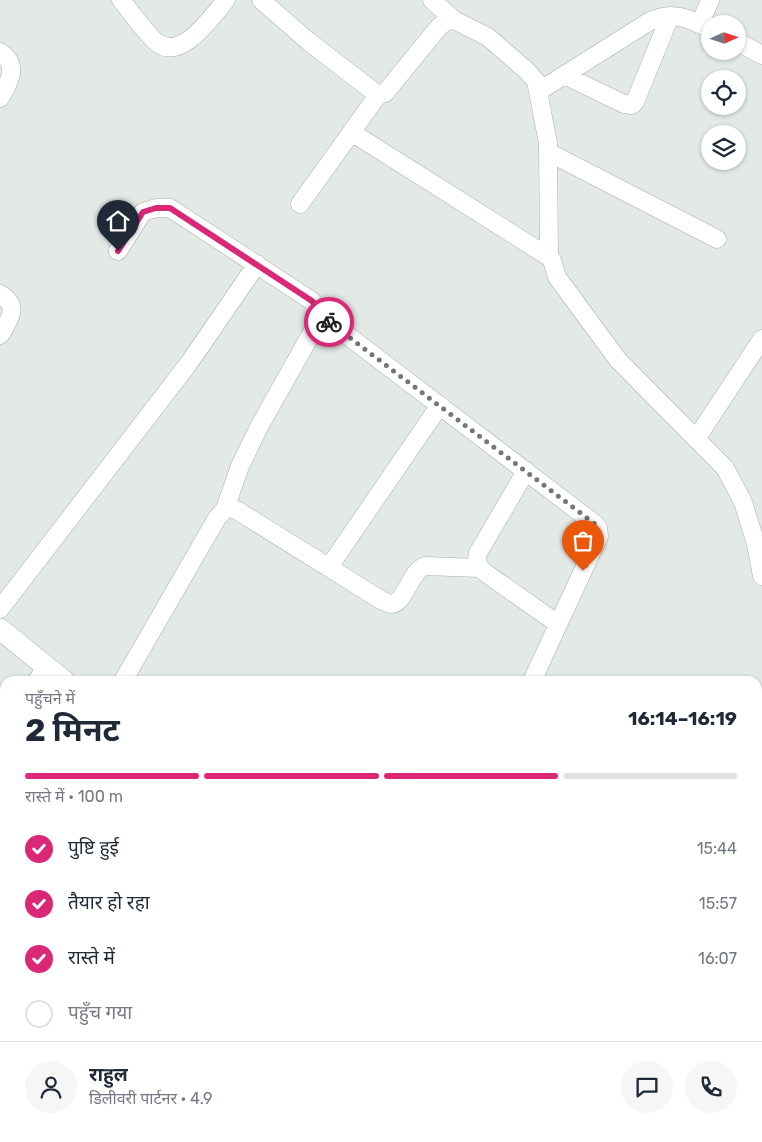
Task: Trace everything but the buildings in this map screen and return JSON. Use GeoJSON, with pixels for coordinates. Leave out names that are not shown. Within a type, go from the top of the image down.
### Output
{"type":"FeatureCollection","features":[{"type":"Feature","properties":{"kind":"street"},"geometry":{"type":"LineString","coordinates":[[121,0],[157,43],[168,47],[177,47],[189,41],[226,0]]}},
{"type":"Feature","properties":{"kind":"street"},"geometry":{"type":"LineString","coordinates":[[261,0],[308,41],[378,95]]}},
{"type":"Feature","properties":{"kind":"street"},"geometry":{"type":"LineString","coordinates":[[432,0],[454,20],[488,37],[536,81],[548,152],[549,257]]}},
{"type":"Feature","properties":{"kind":"street"},"geometry":{"type":"LineString","coordinates":[[707,15],[710,0]]}},
{"type":"Feature","properties":{"kind":"street"},"geometry":{"type":"LineString","coordinates":[[539,91],[650,20],[662,16],[670,16],[688,18],[701,24]]}},
{"type":"Feature","properties":{"kind":"street"},"geometry":{"type":"LineString","coordinates":[[564,74],[624,104],[632,105],[635,102],[670,16]]}},
{"type":"Feature","properties":{"kind":"street"},"geometry":{"type":"LineString","coordinates":[[300,204],[378,95],[385,93],[438,28],[446,22],[454,20]]}},
{"type":"Feature","properties":{"kind":"street"},"geometry":{"type":"LineString","coordinates":[[746,46],[762,55]]}},
{"type":"Feature","properties":{"kind":"street"},"geometry":{"type":"LineString","coordinates":[[0,52],[11,63],[12,70],[11,78],[0,98]]}},
{"type":"Feature","properties":{"kind":"street"},"geometry":{"type":"LineString","coordinates":[[351,132],[552,260],[557,277],[618,360],[725,468],[743,502],[756,544],[761,569]]}},
{"type":"Feature","properties":{"kind":"street"},"geometry":{"type":"LineString","coordinates":[[548,152],[717,239]]}},
{"type":"Feature","properties":{"kind":"street"},"geometry":{"type":"LineString","coordinates":[[118,251],[143,212],[156,208],[170,208],[257,264],[318,307],[314,329],[260,425],[240,466],[225,509],[216,518],[126,676]]}},
{"type":"Feature","properties":{"kind":"street"},"geometry":{"type":"LineString","coordinates":[[0,608],[190,364],[257,264]]}},
{"type":"Feature","properties":{"kind":"street"},"geometry":{"type":"LineString","coordinates":[[0,294],[8,299],[11,304],[10,318],[0,334]]}},
{"type":"Feature","properties":{"kind":"street"},"geometry":{"type":"LineString","coordinates":[[318,313],[598,528],[599,536],[534,676]]}},
{"type":"Feature","properties":{"kind":"street"},"geometry":{"type":"LineString","coordinates":[[696,439],[762,339]]}},
{"type":"Feature","properties":{"kind":"street"},"geometry":{"type":"LineString","coordinates":[[328,567],[440,405]]}},
{"type":"Feature","properties":{"kind":"street"},"geometry":{"type":"LineString","coordinates":[[526,471],[478,553],[476,561],[479,568],[558,624]]}},
{"type":"Feature","properties":{"kind":"street"},"geometry":{"type":"LineString","coordinates":[[225,509],[231,508],[238,511],[381,600],[392,604],[397,602],[417,571],[421,568],[426,566],[479,568]]}},
{"type":"Feature","properties":{"kind":"street"},"geometry":{"type":"LineString","coordinates":[[0,630],[42,674]]}},
{"type":"Feature","properties":{"kind":"way so far"},"geometry":{"type":"LineString","coordinates":[[329,322],[595,524],[598,528],[599,536],[583,571]]}},
{"type":"Feature","properties":{"kind":"route"},"geometry":{"type":"LineString","coordinates":[[118,251],[143,212],[156,208],[170,208],[312,301],[318,307],[318,313],[329,322]]}}]}
